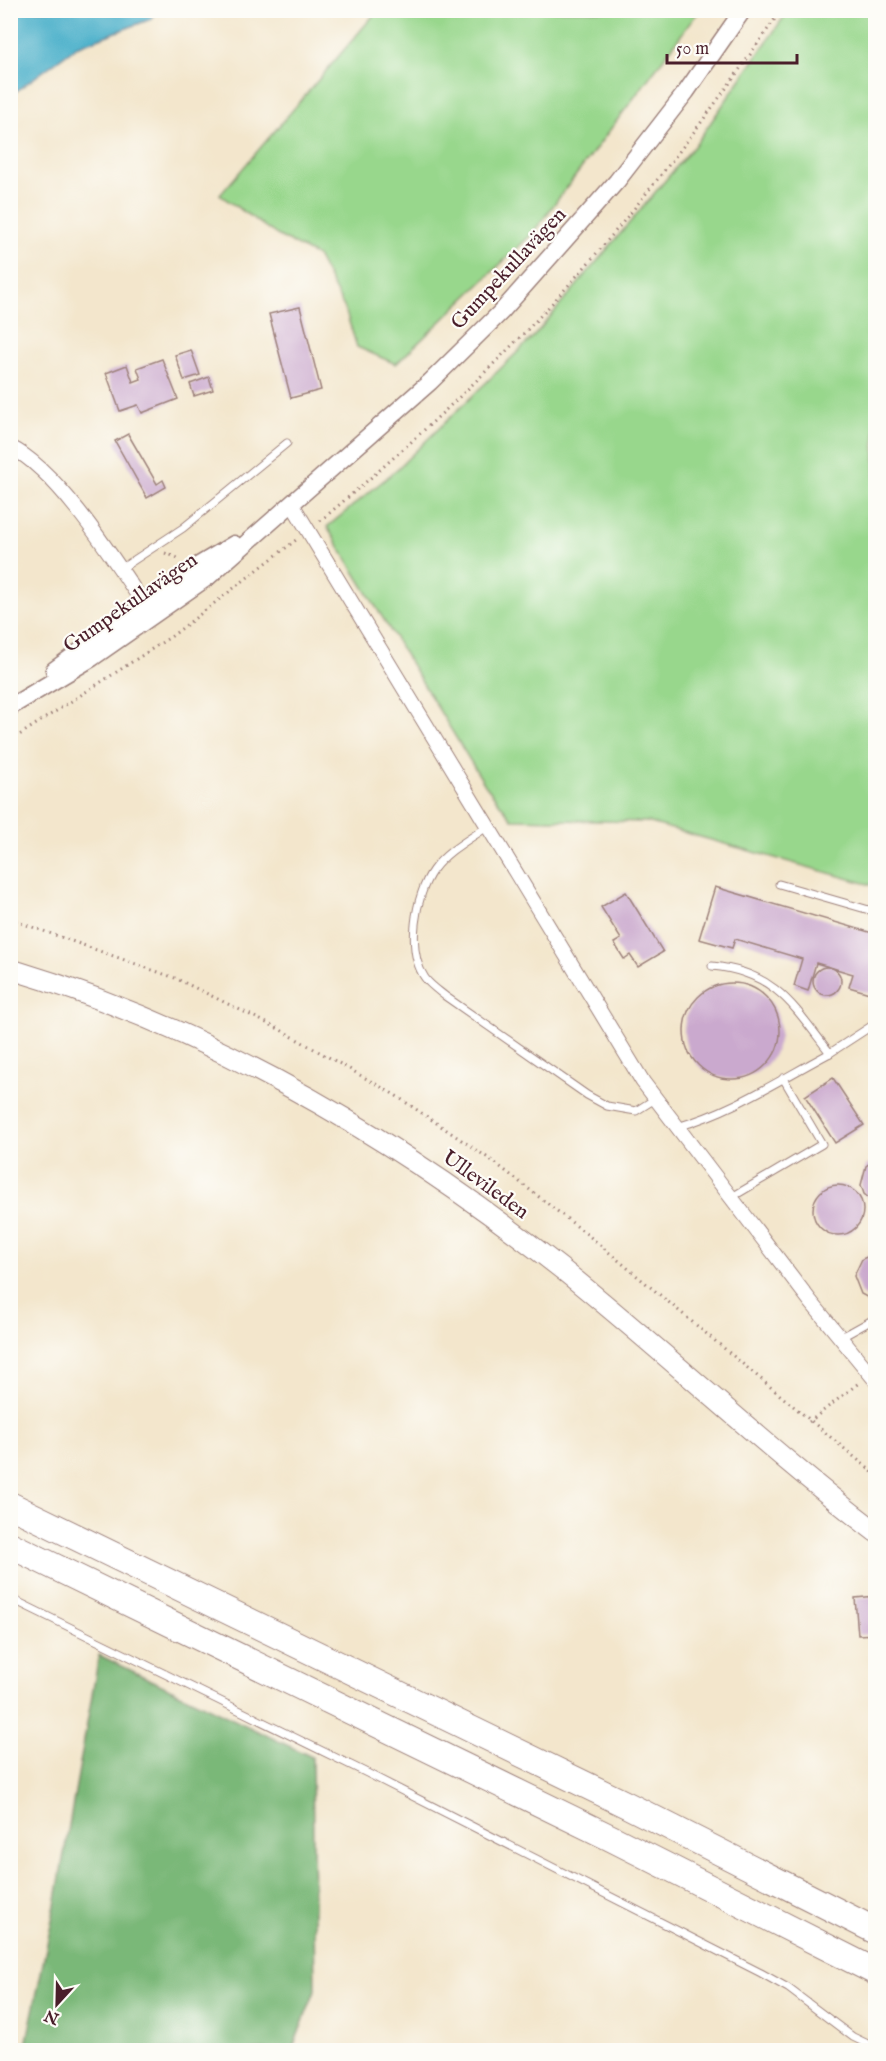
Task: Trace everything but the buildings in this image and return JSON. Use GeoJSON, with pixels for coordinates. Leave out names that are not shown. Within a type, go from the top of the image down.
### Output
{"type":"FeatureCollection","features":[{"type":"Feature","properties":{"kind":"highway"},"geometry":{"type":"LineString","coordinates":[[10,1505],[627,1804],[876,1931]]}},
{"type":"Feature","properties":{"kind":"highway"},"geometry":{"type":"LineString","coordinates":[[10,1545],[611,1838],[876,1972]]}},
{"type":"Feature","properties":{"kind":"main road","name":"Ullevileden"},"geometry":{"type":"LineString","coordinates":[[10,969],[62,984],[158,1021],[255,1067],[373,1135],[472,1201],[563,1271],[817,1488],[876,1532]]}},
{"type":"Feature","properties":{"kind":"street","name":"Gumpekullavägen"},"geometry":{"type":"LineString","coordinates":[[10,706],[84,647],[148,611],[199,565],[268,523],[430,382],[533,277],[617,181],[686,92],[743,10]]}},
{"type":"Feature","properties":{"kind":"street"},"geometry":{"type":"LineString","coordinates":[[10,447],[38,466],[62,489],[148,611]]}},
{"type":"Feature","properties":{"kind":"street"},"geometry":{"type":"LineString","coordinates":[[292,504],[618,1043],[655,1099],[873,1378]]}},
{"type":"Feature","properties":{"kind":"lane"},"geometry":{"type":"LineString","coordinates":[[119,570],[183,528],[287,443]]}},
{"type":"Feature","properties":{"kind":"lane"},"geometry":{"type":"LineString","coordinates":[[487,826],[448,854],[433,871],[424,888],[414,931],[418,962],[424,977],[445,996],[587,1095],[608,1106],[636,1111],[655,1099]]}},
{"type":"Feature","properties":{"kind":"lane"},"geometry":{"type":"LineString","coordinates":[[779,885],[876,912]]}},
{"type":"Feature","properties":{"kind":"lane"},"geometry":{"type":"LineString","coordinates":[[712,966],[733,968],[758,976],[785,996],[830,1053]]}},
{"type":"Feature","properties":{"kind":"lane"},"geometry":{"type":"LineString","coordinates":[[676,1127],[707,1118],[743,1103],[830,1053],[876,1023]]}},
{"type":"Feature","properties":{"kind":"lane"},"geometry":{"type":"LineString","coordinates":[[732,1197],[822,1144],[783,1078]]}},
{"type":"Feature","properties":{"kind":"lane"},"geometry":{"type":"LineString","coordinates":[[840,1338],[876,1318]]}},
{"type":"Feature","properties":{"kind":"lane"},"geometry":{"type":"LineString","coordinates":[[10,1598],[368,1773],[761,1973],[788,1988],[853,2037],[876,2048]]}},
{"type":"Feature","properties":{"kind":"path"},"geometry":{"type":"LineString","coordinates":[[10,919],[175,978],[279,1029],[395,1095],[494,1162],[588,1235],[809,1422],[876,1475]]}},
{"type":"Feature","properties":{"kind":"path"},"geometry":{"type":"LineString","coordinates":[[809,1422],[873,1378]]}},
{"type":"Feature","properties":{"kind":"green space"},"geometry":{"type":"Polygon","coordinates":[[[378,10],[699,11],[532,234],[396,364],[357,347],[345,309],[317,256],[277,235],[220,195],[378,10]]]}},
{"type":"Feature","properties":{"kind":"green space"},"geometry":{"type":"Polygon","coordinates":[[[788,11],[875,11],[875,886],[647,822],[512,819],[485,785],[327,527],[395,471],[534,336],[695,145],[788,11]]]}},
{"type":"Feature","properties":{"kind":"green space"},"geometry":{"type":"Polygon","coordinates":[[[99,1655],[312,1757],[315,1991],[292,2050],[25,2050],[55,1905],[99,1655]]]}},
{"type":"Feature","properties":{"kind":"water"},"geometry":{"type":"Polygon","coordinates":[[[11,10],[157,11],[151,19],[76,47],[11,95],[11,10]]]}}]}
